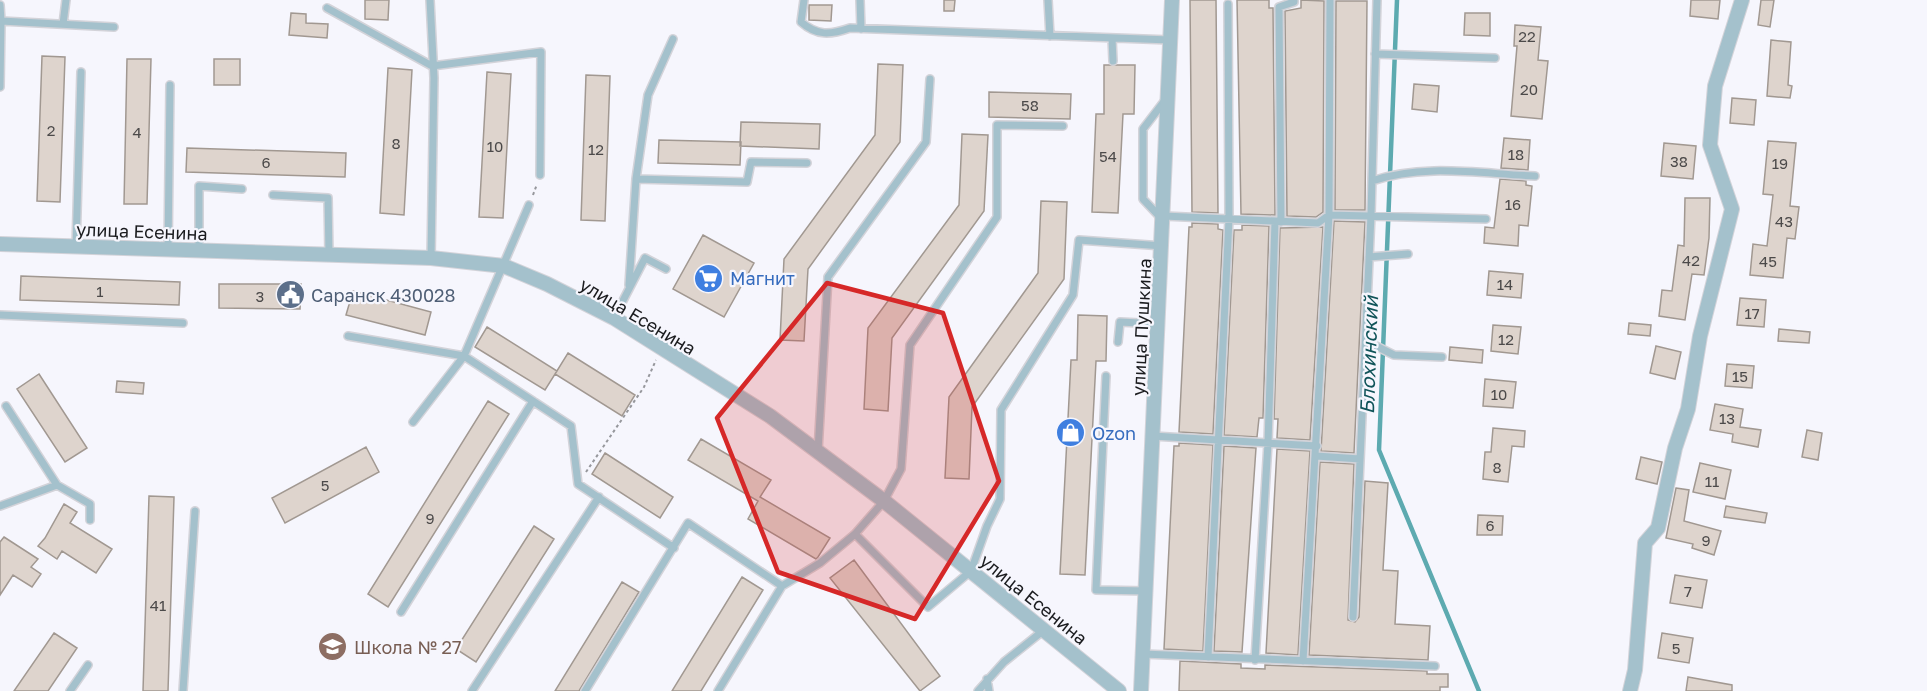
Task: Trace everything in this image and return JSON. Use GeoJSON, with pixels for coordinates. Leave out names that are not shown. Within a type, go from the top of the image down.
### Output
{"type":"FeatureCollection","features":[{"type":"Feature","properties":{"kind":"street","name":"улица Пушкина"},"geometry":{"type":"LineString","coordinates":[[1141,691],[1163,246],[1172,0]]}},
{"type":"Feature","properties":{"kind":"street"},"geometry":{"type":"LineString","coordinates":[[1630,691],[1635,670],[1646,543],[1658,528],[1675,448],[1688,409],[1700,336],[1732,210],[1710,145],[1714,86],[1742,0]]}},
{"type":"Feature","properties":{"kind":"street","name":"улица Есенина"},"geometry":{"type":"LineString","coordinates":[[0,244],[431,258],[504,266],[547,284],[614,318],[770,416],[884,501],[1119,691]]}},
{"type":"Feature","properties":{"kind":"lane"},"geometry":{"type":"LineString","coordinates":[[63,24],[66,0]]}},
{"type":"Feature","properties":{"kind":"lane"},"geometry":{"type":"LineString","coordinates":[[430,0],[431,258]]}},
{"type":"Feature","properties":{"kind":"lane"},"geometry":{"type":"LineString","coordinates":[[804,0],[801,22],[812,32],[827,34],[850,28],[861,28],[1170,40]]}},
{"type":"Feature","properties":{"kind":"lane"},"geometry":{"type":"LineString","coordinates":[[851,0],[860,1],[861,28]]}},
{"type":"Feature","properties":{"kind":"lane"},"geometry":{"type":"LineString","coordinates":[[1048,0],[1050,36]]}},
{"type":"Feature","properties":{"kind":"lane"},"geometry":{"type":"LineString","coordinates":[[1255,660],[1278,221],[1279,7],[1294,2],[1294,0]]}},
{"type":"Feature","properties":{"kind":"lane"},"geometry":{"type":"LineString","coordinates":[[1353,616],[1366,341],[1375,215],[1372,181],[1377,0]]}},
{"type":"Feature","properties":{"kind":"lane"},"geometry":{"type":"LineString","coordinates":[[1303,661],[1329,215],[1330,1]]}},
{"type":"Feature","properties":{"kind":"lane"},"geometry":{"type":"LineString","coordinates":[[1208,657],[1229,219],[1228,4]]}},
{"type":"Feature","properties":{"kind":"lane"},"geometry":{"type":"LineString","coordinates":[[0,5],[0,87]]}},
{"type":"Feature","properties":{"kind":"lane"},"geometry":{"type":"LineString","coordinates":[[327,8],[432,66],[541,52],[540,176]]}},
{"type":"Feature","properties":{"kind":"lane"},"geometry":{"type":"LineString","coordinates":[[1,21],[114,27]]}},
{"type":"Feature","properties":{"kind":"lane"},"geometry":{"type":"LineString","coordinates":[[1112,38],[1113,61]]}},
{"type":"Feature","properties":{"kind":"lane"},"geometry":{"type":"LineString","coordinates":[[629,285],[636,179],[648,94],[673,39]]}},
{"type":"Feature","properties":{"kind":"lane"},"geometry":{"type":"LineString","coordinates":[[1375,54],[1495,58]]}},
{"type":"Feature","properties":{"kind":"lane"},"geometry":{"type":"LineString","coordinates":[[76,247],[81,72]]}},
{"type":"Feature","properties":{"kind":"lane"},"geometry":{"type":"LineString","coordinates":[[818,451],[828,277],[926,142],[930,80]]}},
{"type":"Feature","properties":{"kind":"lane"},"geometry":{"type":"LineString","coordinates":[[168,250],[170,85]]}},
{"type":"Feature","properties":{"kind":"lane"},"geometry":{"type":"LineString","coordinates":[[1168,96],[1143,129],[1143,199],[1164,219],[1229,219],[1318,224],[1329,215],[1486,219]]}},
{"type":"Feature","properties":{"kind":"lane"},"geometry":{"type":"LineString","coordinates":[[718,691],[782,586],[820,563],[855,534],[884,501],[901,469],[910,345],[997,217],[997,125],[1063,126]]}},
{"type":"Feature","properties":{"kind":"lane"},"geometry":{"type":"LineString","coordinates":[[636,179],[747,182],[751,162],[807,163]]}},
{"type":"Feature","properties":{"kind":"lane"},"geometry":{"type":"LineString","coordinates":[[1372,181],[1405,172],[1535,176]]}},
{"type":"Feature","properties":{"kind":"lane"},"geometry":{"type":"LineString","coordinates":[[199,251],[200,186],[242,189]]}},
{"type":"Feature","properties":{"kind":"lane"},"geometry":{"type":"LineString","coordinates":[[273,195],[328,198],[329,255]]}},
{"type":"Feature","properties":{"kind":"lane"},"geometry":{"type":"LineString","coordinates":[[413,422],[464,356],[529,205]]}},
{"type":"Feature","properties":{"kind":"lane"},"geometry":{"type":"LineString","coordinates":[[855,534],[928,607],[971,571],[987,526],[1000,499],[1001,410],[1073,295],[1079,240],[1163,246]]}},
{"type":"Feature","properties":{"kind":"lane"},"geometry":{"type":"LineString","coordinates":[[1373,257],[1408,254]]}},
{"type":"Feature","properties":{"kind":"lane"},"geometry":{"type":"LineString","coordinates":[[614,318],[629,285],[645,258],[666,269]]}},
{"type":"Feature","properties":{"kind":"lane"},"geometry":{"type":"LineString","coordinates":[[0,315],[183,323]]}},
{"type":"Feature","properties":{"kind":"lane"},"geometry":{"type":"LineString","coordinates":[[1119,342],[1120,322],[1159,324]]}},
{"type":"Feature","properties":{"kind":"lane"},"geometry":{"type":"LineString","coordinates":[[348,336],[464,356],[571,426],[579,484],[674,548]]}},
{"type":"Feature","properties":{"kind":"lane"},"geometry":{"type":"LineString","coordinates":[[1366,341],[1394,355],[1442,357]]}},
{"type":"Feature","properties":{"kind":"lane"},"geometry":{"type":"LineString","coordinates":[[1106,376],[1096,590],[1146,591]]}},
{"type":"Feature","properties":{"kind":"lane"},"geometry":{"type":"LineString","coordinates":[[401,612],[533,401]]}},
{"type":"Feature","properties":{"kind":"lane"},"geometry":{"type":"LineString","coordinates":[[6,406],[57,485],[90,504],[90,520]]}},
{"type":"Feature","properties":{"kind":"lane"},"geometry":{"type":"LineString","coordinates":[[1153,436],[1317,446]]}},
{"type":"Feature","properties":{"kind":"lane"},"geometry":{"type":"LineString","coordinates":[[1316,456],[1360,459]]}},
{"type":"Feature","properties":{"kind":"lane"},"geometry":{"type":"LineString","coordinates":[[0,506],[57,485]]}},
{"type":"Feature","properties":{"kind":"lane"},"geometry":{"type":"LineString","coordinates":[[472,691],[599,497]]}},
{"type":"Feature","properties":{"kind":"lane"},"geometry":{"type":"LineString","coordinates":[[183,691],[195,511]]}},
{"type":"Feature","properties":{"kind":"lane"},"geometry":{"type":"LineString","coordinates":[[585,691],[688,523],[782,586]]}},
{"type":"Feature","properties":{"kind":"lane"},"geometry":{"type":"LineString","coordinates":[[978,691],[987,679],[1044,630]]}},
{"type":"Feature","properties":{"kind":"lane"},"geometry":{"type":"LineString","coordinates":[[1143,654],[1435,666]]}},
{"type":"Feature","properties":{"kind":"lane"},"geometry":{"type":"LineString","coordinates":[[70,691],[88,665]]}},
{"type":"Feature","properties":{"kind":"lane"},"geometry":{"type":"LineString","coordinates":[[987,679],[989,691]]}},
{"type":"Feature","properties":{"kind":"path"},"geometry":{"type":"LineString","coordinates":[[529,205],[540,176]]}},
{"type":"Feature","properties":{"kind":"path"},"geometry":{"type":"LineString","coordinates":[[579,484],[644,387],[661,349]]}},
{"type":"Feature","properties":{"kind":"highlighted area"},"geometry":{"type":"Polygon","coordinates":[[[827,283],[943,313],[999,481],[915,619],[778,572],[717,418],[827,283]]]}},
{"type":"Feature","properties":{"kind":"building"},"geometry":{"type":"Polygon","coordinates":[[[365,0],[389,0],[388,20],[365,19],[365,0]]]}},
{"type":"Feature","properties":{"kind":"building"},"geometry":{"type":"Polygon","coordinates":[[[944,0],[955,0],[954,11],[944,11],[944,0]]]}},
{"type":"Feature","properties":{"kind":"building"},"geometry":{"type":"Polygon","coordinates":[[[1190,0],[1216,0],[1218,213],[1192,212],[1190,0]]]}},
{"type":"Feature","properties":{"kind":"building"},"geometry":{"type":"Polygon","coordinates":[[[1237,0],[1269,0],[1269,8],[1273,8],[1275,215],[1241,214],[1237,0]]]}},
{"type":"Feature","properties":{"kind":"building"},"geometry":{"type":"Polygon","coordinates":[[[1301,0],[1324,1],[1323,212],[1316,217],[1287,216],[1285,11],[1301,8],[1301,0]]]}},
{"type":"Feature","properties":{"kind":"building"},"geometry":{"type":"Polygon","coordinates":[[[1691,0],[1720,0],[1718,19],[1690,16],[1691,0]]]}},
{"type":"Feature","properties":{"kind":"building"},"geometry":{"type":"Polygon","coordinates":[[[1761,0],[1774,0],[1770,27],[1758,25],[1761,0]]]}},
{"type":"Feature","properties":{"kind":"building"},"geometry":{"type":"Polygon","coordinates":[[[1336,1],[1367,1],[1365,210],[1335,210],[1336,1]]]}},
{"type":"Feature","properties":{"kind":"building"},"geometry":{"type":"Polygon","coordinates":[[[809,5],[832,5],[831,21],[809,20],[809,5]]]}},
{"type":"Feature","properties":{"kind":"building"},"geometry":{"type":"Polygon","coordinates":[[[291,13],[306,14],[306,23],[328,24],[327,38],[289,35],[291,13]]]}},
{"type":"Feature","properties":{"kind":"building"},"geometry":{"type":"Polygon","coordinates":[[[1465,13],[1490,13],[1490,36],[1464,35],[1465,13]]]}},
{"type":"Feature","properties":{"kind":"building"},"geometry":{"type":"Polygon","coordinates":[[[1515,25],[1541,27],[1538,60],[1548,61],[1542,119],[1511,116],[1517,46],[1514,46],[1515,25]]]}},
{"type":"Feature","properties":{"kind":"building"},"geometry":{"type":"Polygon","coordinates":[[[1771,40],[1791,42],[1788,85],[1792,86],[1790,98],[1767,96],[1771,40]]]}},
{"type":"Feature","properties":{"kind":"building"},"geometry":{"type":"Polygon","coordinates":[[[42,56],[65,57],[60,202],[37,201],[42,56]]]}},
{"type":"Feature","properties":{"kind":"building"},"geometry":{"type":"Polygon","coordinates":[[[127,59],[151,59],[147,204],[124,204],[127,59]]]}},
{"type":"Feature","properties":{"kind":"building"},"geometry":{"type":"Polygon","coordinates":[[[214,59],[240,59],[240,85],[214,85],[214,59]]]}},
{"type":"Feature","properties":{"kind":"building"},"geometry":{"type":"Polygon","coordinates":[[[878,64],[903,65],[900,142],[808,269],[804,341],[780,340],[784,259],[875,135],[878,64]]]}},
{"type":"Feature","properties":{"kind":"building"},"geometry":{"type":"Polygon","coordinates":[[[1104,65],[1135,65],[1134,114],[1123,114],[1118,213],[1092,212],[1096,114],[1104,114],[1104,65]]]}},
{"type":"Feature","properties":{"kind":"building"},"geometry":{"type":"Polygon","coordinates":[[[388,68],[412,70],[404,215],[380,213],[388,68]]]}},
{"type":"Feature","properties":{"kind":"building"},"geometry":{"type":"Polygon","coordinates":[[[487,72],[511,74],[503,218],[479,217],[487,72]]]}},
{"type":"Feature","properties":{"kind":"building"},"geometry":{"type":"Polygon","coordinates":[[[586,75],[610,76],[605,221],[581,220],[586,75]]]}},
{"type":"Feature","properties":{"kind":"building"},"geometry":{"type":"Polygon","coordinates":[[[1414,84],[1439,86],[1437,112],[1412,109],[1414,84]]]}},
{"type":"Feature","properties":{"kind":"building"},"geometry":{"type":"Polygon","coordinates":[[[989,92],[1071,94],[1070,119],[989,117],[989,92]]]}},
{"type":"Feature","properties":{"kind":"building"},"geometry":{"type":"Polygon","coordinates":[[[1732,98],[1756,100],[1754,125],[1730,123],[1732,98]]]}},
{"type":"Feature","properties":{"kind":"building"},"geometry":{"type":"Polygon","coordinates":[[[741,122],[820,124],[819,149],[740,146],[741,122]]]}},
{"type":"Feature","properties":{"kind":"building"},"geometry":{"type":"Polygon","coordinates":[[[962,134],[988,135],[984,211],[892,338],[888,411],[864,409],[868,328],[959,205],[962,134]]]}},
{"type":"Feature","properties":{"kind":"building"},"geometry":{"type":"Polygon","coordinates":[[[1504,138],[1530,140],[1528,170],[1501,168],[1504,138]]]}},
{"type":"Feature","properties":{"kind":"building"},"geometry":{"type":"Polygon","coordinates":[[[659,140],[741,142],[740,165],[658,163],[659,140]]]}},
{"type":"Feature","properties":{"kind":"building"},"geometry":{"type":"Polygon","coordinates":[[[1768,141],[1796,143],[1790,206],[1799,207],[1795,239],[1787,238],[1783,278],[1750,275],[1753,244],[1767,246],[1773,195],[1763,194],[1768,141]]]}},
{"type":"Feature","properties":{"kind":"building"},"geometry":{"type":"Polygon","coordinates":[[[1664,143],[1696,146],[1693,179],[1661,176],[1664,143]]]}},
{"type":"Feature","properties":{"kind":"building"},"geometry":{"type":"Polygon","coordinates":[[[187,148],[346,153],[345,177],[186,172],[187,148]]]}},
{"type":"Feature","properties":{"kind":"building"},"geometry":{"type":"Polygon","coordinates":[[[1500,179],[1526,181],[1526,185],[1532,186],[1528,226],[1519,225],[1518,246],[1484,243],[1485,227],[1494,228],[1500,179]]]}},
{"type":"Feature","properties":{"kind":"building"},"geometry":{"type":"Polygon","coordinates":[[[1685,198],[1710,198],[1709,238],[1704,275],[1692,274],[1685,320],[1659,316],[1662,290],[1672,291],[1678,245],[1684,246],[1685,198]]]}},
{"type":"Feature","properties":{"kind":"building"},"geometry":{"type":"Polygon","coordinates":[[[1041,201],[1067,202],[1064,279],[972,407],[969,479],[945,478],[949,397],[1038,273],[1041,201]]]}},
{"type":"Feature","properties":{"kind":"building"},"geometry":{"type":"Polygon","coordinates":[[[1334,221],[1365,222],[1354,453],[1321,451],[1334,221]]]}},
{"type":"Feature","properties":{"kind":"building"},"geometry":{"type":"Polygon","coordinates":[[[1192,223],[1218,224],[1218,229],[1223,230],[1213,434],[1179,432],[1189,227],[1192,227],[1192,223]]]}},
{"type":"Feature","properties":{"kind":"building"},"geometry":{"type":"Polygon","coordinates":[[[1242,225],[1269,226],[1263,418],[1259,418],[1257,437],[1224,435],[1234,230],[1242,230],[1242,225]]]}},
{"type":"Feature","properties":{"kind":"building"},"geometry":{"type":"Polygon","coordinates":[[[1323,227],[1310,440],[1277,438],[1278,419],[1274,419],[1280,228],[1323,227]]]}},
{"type":"Feature","properties":{"kind":"building"},"geometry":{"type":"Polygon","coordinates":[[[703,235],[754,263],[724,317],[673,289],[703,235]]]}},
{"type":"Feature","properties":{"kind":"building"},"geometry":{"type":"Polygon","coordinates":[[[1489,271],[1523,274],[1521,298],[1487,295],[1489,271]]]}},
{"type":"Feature","properties":{"kind":"building"},"geometry":{"type":"Polygon","coordinates":[[[21,276],[180,282],[179,305],[20,300],[21,276]]]}},
{"type":"Feature","properties":{"kind":"building"},"geometry":{"type":"Polygon","coordinates":[[[219,284],[301,284],[300,309],[219,308],[219,284]]]}},
{"type":"Feature","properties":{"kind":"building"},"geometry":{"type":"Polygon","coordinates":[[[353,291],[431,312],[425,335],[346,315],[353,291]]]}},
{"type":"Feature","properties":{"kind":"building"},"geometry":{"type":"Polygon","coordinates":[[[1740,298],[1766,300],[1764,327],[1737,325],[1740,298]]]}},
{"type":"Feature","properties":{"kind":"building"},"geometry":{"type":"Polygon","coordinates":[[[1078,315],[1107,316],[1106,361],[1096,361],[1085,575],[1060,574],[1071,360],[1077,360],[1078,315]]]}},
{"type":"Feature","properties":{"kind":"building"},"geometry":{"type":"Polygon","coordinates":[[[1629,323],[1651,325],[1650,336],[1628,334],[1629,323]]]}},
{"type":"Feature","properties":{"kind":"building"},"geometry":{"type":"Polygon","coordinates":[[[1493,325],[1521,327],[1518,354],[1491,351],[1493,325]]]}},
{"type":"Feature","properties":{"kind":"building"},"geometry":{"type":"Polygon","coordinates":[[[487,327],[557,371],[545,390],[475,347],[487,327]]]}},
{"type":"Feature","properties":{"kind":"building"},"geometry":{"type":"Polygon","coordinates":[[[1779,329],[1810,332],[1809,343],[1778,341],[1779,329]]]}},
{"type":"Feature","properties":{"kind":"building"},"geometry":{"type":"Polygon","coordinates":[[[1656,346],[1681,352],[1675,379],[1650,373],[1656,346]]]}},
{"type":"Feature","properties":{"kind":"building"},"geometry":{"type":"Polygon","coordinates":[[[1450,347],[1483,350],[1482,363],[1449,360],[1450,347]]]}},
{"type":"Feature","properties":{"kind":"building"},"geometry":{"type":"Polygon","coordinates":[[[568,353],[635,395],[622,416],[555,374],[568,353]]]}},
{"type":"Feature","properties":{"kind":"building"},"geometry":{"type":"Polygon","coordinates":[[[1727,364],[1754,366],[1752,388],[1725,386],[1727,364]]]}},
{"type":"Feature","properties":{"kind":"building"},"geometry":{"type":"Polygon","coordinates":[[[39,374],[87,448],[65,462],[17,389],[39,374]]]}},
{"type":"Feature","properties":{"kind":"building"},"geometry":{"type":"Polygon","coordinates":[[[1485,379],[1516,382],[1513,408],[1483,406],[1485,379]]]}},
{"type":"Feature","properties":{"kind":"building"},"geometry":{"type":"Polygon","coordinates":[[[117,381],[144,383],[143,394],[116,392],[117,381]]]}},
{"type":"Feature","properties":{"kind":"building"},"geometry":{"type":"Polygon","coordinates":[[[488,401],[509,414],[388,607],[368,594],[488,401]]]}},
{"type":"Feature","properties":{"kind":"building"},"geometry":{"type":"Polygon","coordinates":[[[1715,404],[1743,409],[1740,427],[1761,430],[1758,447],[1732,442],[1733,434],[1710,430],[1715,404]]]}},
{"type":"Feature","properties":{"kind":"building"},"geometry":{"type":"Polygon","coordinates":[[[1493,428],[1525,431],[1524,447],[1512,446],[1508,482],[1483,479],[1485,452],[1491,452],[1493,428]]]}},
{"type":"Feature","properties":{"kind":"building"},"geometry":{"type":"Polygon","coordinates":[[[1807,430],[1822,433],[1818,460],[1802,457],[1807,430]]]}},
{"type":"Feature","properties":{"kind":"building"},"geometry":{"type":"Polygon","coordinates":[[[701,439],[771,480],[760,497],[830,538],[816,559],[748,519],[758,501],[688,460],[701,439]]]}},
{"type":"Feature","properties":{"kind":"building"},"geometry":{"type":"Polygon","coordinates":[[[1179,443],[1213,445],[1203,651],[1164,649],[1174,446],[1179,446],[1179,443]]]}},
{"type":"Feature","properties":{"kind":"building"},"geometry":{"type":"Polygon","coordinates":[[[1224,446],[1256,448],[1242,652],[1214,651],[1224,446]]]}},
{"type":"Feature","properties":{"kind":"building"},"geometry":{"type":"Polygon","coordinates":[[[366,447],[379,472],[285,523],[272,498],[366,447]]]}},
{"type":"Feature","properties":{"kind":"building"},"geometry":{"type":"Polygon","coordinates":[[[1277,449],[1310,451],[1298,655],[1266,653],[1277,449]]]}},
{"type":"Feature","properties":{"kind":"building"},"geometry":{"type":"Polygon","coordinates":[[[605,453],[673,497],[660,518],[592,474],[605,453]]]}},
{"type":"Feature","properties":{"kind":"building"},"geometry":{"type":"Polygon","coordinates":[[[1641,457],[1662,462],[1657,484],[1636,479],[1641,457]]]}},
{"type":"Feature","properties":{"kind":"building"},"geometry":{"type":"Polygon","coordinates":[[[1320,462],[1354,464],[1348,620],[1355,622],[1359,617],[1365,481],[1388,483],[1383,570],[1398,571],[1395,624],[1430,626],[1428,660],[1309,655],[1320,462]]]}},
{"type":"Feature","properties":{"kind":"building"},"geometry":{"type":"Polygon","coordinates":[[[1700,463],[1731,470],[1725,499],[1693,492],[1700,463]]]}},
{"type":"Feature","properties":{"kind":"building"},"geometry":{"type":"Polygon","coordinates":[[[1676,488],[1689,490],[1684,521],[1721,531],[1714,555],[1692,548],[1693,544],[1666,538],[1676,488]]]}},
{"type":"Feature","properties":{"kind":"building"},"geometry":{"type":"Polygon","coordinates":[[[149,496],[174,497],[168,691],[143,691],[149,496]]]}},
{"type":"Feature","properties":{"kind":"building"},"geometry":{"type":"Polygon","coordinates":[[[64,504],[77,512],[70,523],[112,549],[96,573],[62,551],[57,559],[38,546],[64,504]]]}},
{"type":"Feature","properties":{"kind":"building"},"geometry":{"type":"Polygon","coordinates":[[[1726,506],[1767,513],[1765,523],[1724,517],[1726,506]]]}},
{"type":"Feature","properties":{"kind":"building"},"geometry":{"type":"Polygon","coordinates":[[[1478,515],[1503,516],[1502,535],[1477,535],[1478,515]]]}},
{"type":"Feature","properties":{"kind":"building"},"geometry":{"type":"Polygon","coordinates":[[[534,526],[554,539],[476,662],[456,649],[534,526]]]}},
{"type":"Feature","properties":{"kind":"building"},"geometry":{"type":"Polygon","coordinates":[[[4,537],[38,559],[31,567],[41,574],[32,587],[13,575],[0,595],[0,542],[4,537]]]}},
{"type":"Feature","properties":{"kind":"building"},"geometry":{"type":"Polygon","coordinates":[[[854,560],[940,676],[920,691],[830,578],[854,560]]]}},
{"type":"Feature","properties":{"kind":"building"},"geometry":{"type":"Polygon","coordinates":[[[1675,575],[1707,580],[1702,608],[1670,603],[1675,575]]]}},
{"type":"Feature","properties":{"kind":"building"},"geometry":{"type":"Polygon","coordinates":[[[742,577],[763,590],[701,691],[672,691],[742,577]]]}},
{"type":"Feature","properties":{"kind":"building"},"geometry":{"type":"Polygon","coordinates":[[[622,582],[639,592],[579,691],[555,691],[622,582]]]}},
{"type":"Feature","properties":{"kind":"building"},"geometry":{"type":"Polygon","coordinates":[[[54,633],[77,648],[48,691],[14,691],[54,633]]]}},
{"type":"Feature","properties":{"kind":"building"},"geometry":{"type":"Polygon","coordinates":[[[1662,633],[1693,638],[1689,663],[1658,658],[1662,633]]]}},
{"type":"Feature","properties":{"kind":"building"},"geometry":{"type":"Polygon","coordinates":[[[1180,661],[1241,664],[1241,668],[1265,669],[1265,665],[1427,671],[1427,674],[1448,674],[1448,687],[1440,687],[1440,691],[1179,691],[1180,661]]]}},
{"type":"Feature","properties":{"kind":"building"},"geometry":{"type":"Polygon","coordinates":[[[1688,677],[1732,685],[1732,691],[1686,691],[1688,677]]]}},
{"type":"Feature","properties":{"kind":"waterway","name":"Блохинский"},"geometry":{"type":"LineString","coordinates":[[1397,0],[1379,450],[1479,691]]}},
{"type":"Feature","properties":{"kind":"place","name":"Магнит"},"geometry":{"type":"Point","coordinates":[709,278]}},
{"type":"Feature","properties":{"kind":"place","name":"Саранск 430028"},"geometry":{"type":"Point","coordinates":[290,295]}},
{"type":"Feature","properties":{"kind":"place","name":"Ozon"},"geometry":{"type":"Point","coordinates":[1071,433]}},
{"type":"Feature","properties":{"kind":"place","name":"Школа № 27"},"geometry":{"type":"Point","coordinates":[333,647]}}]}
